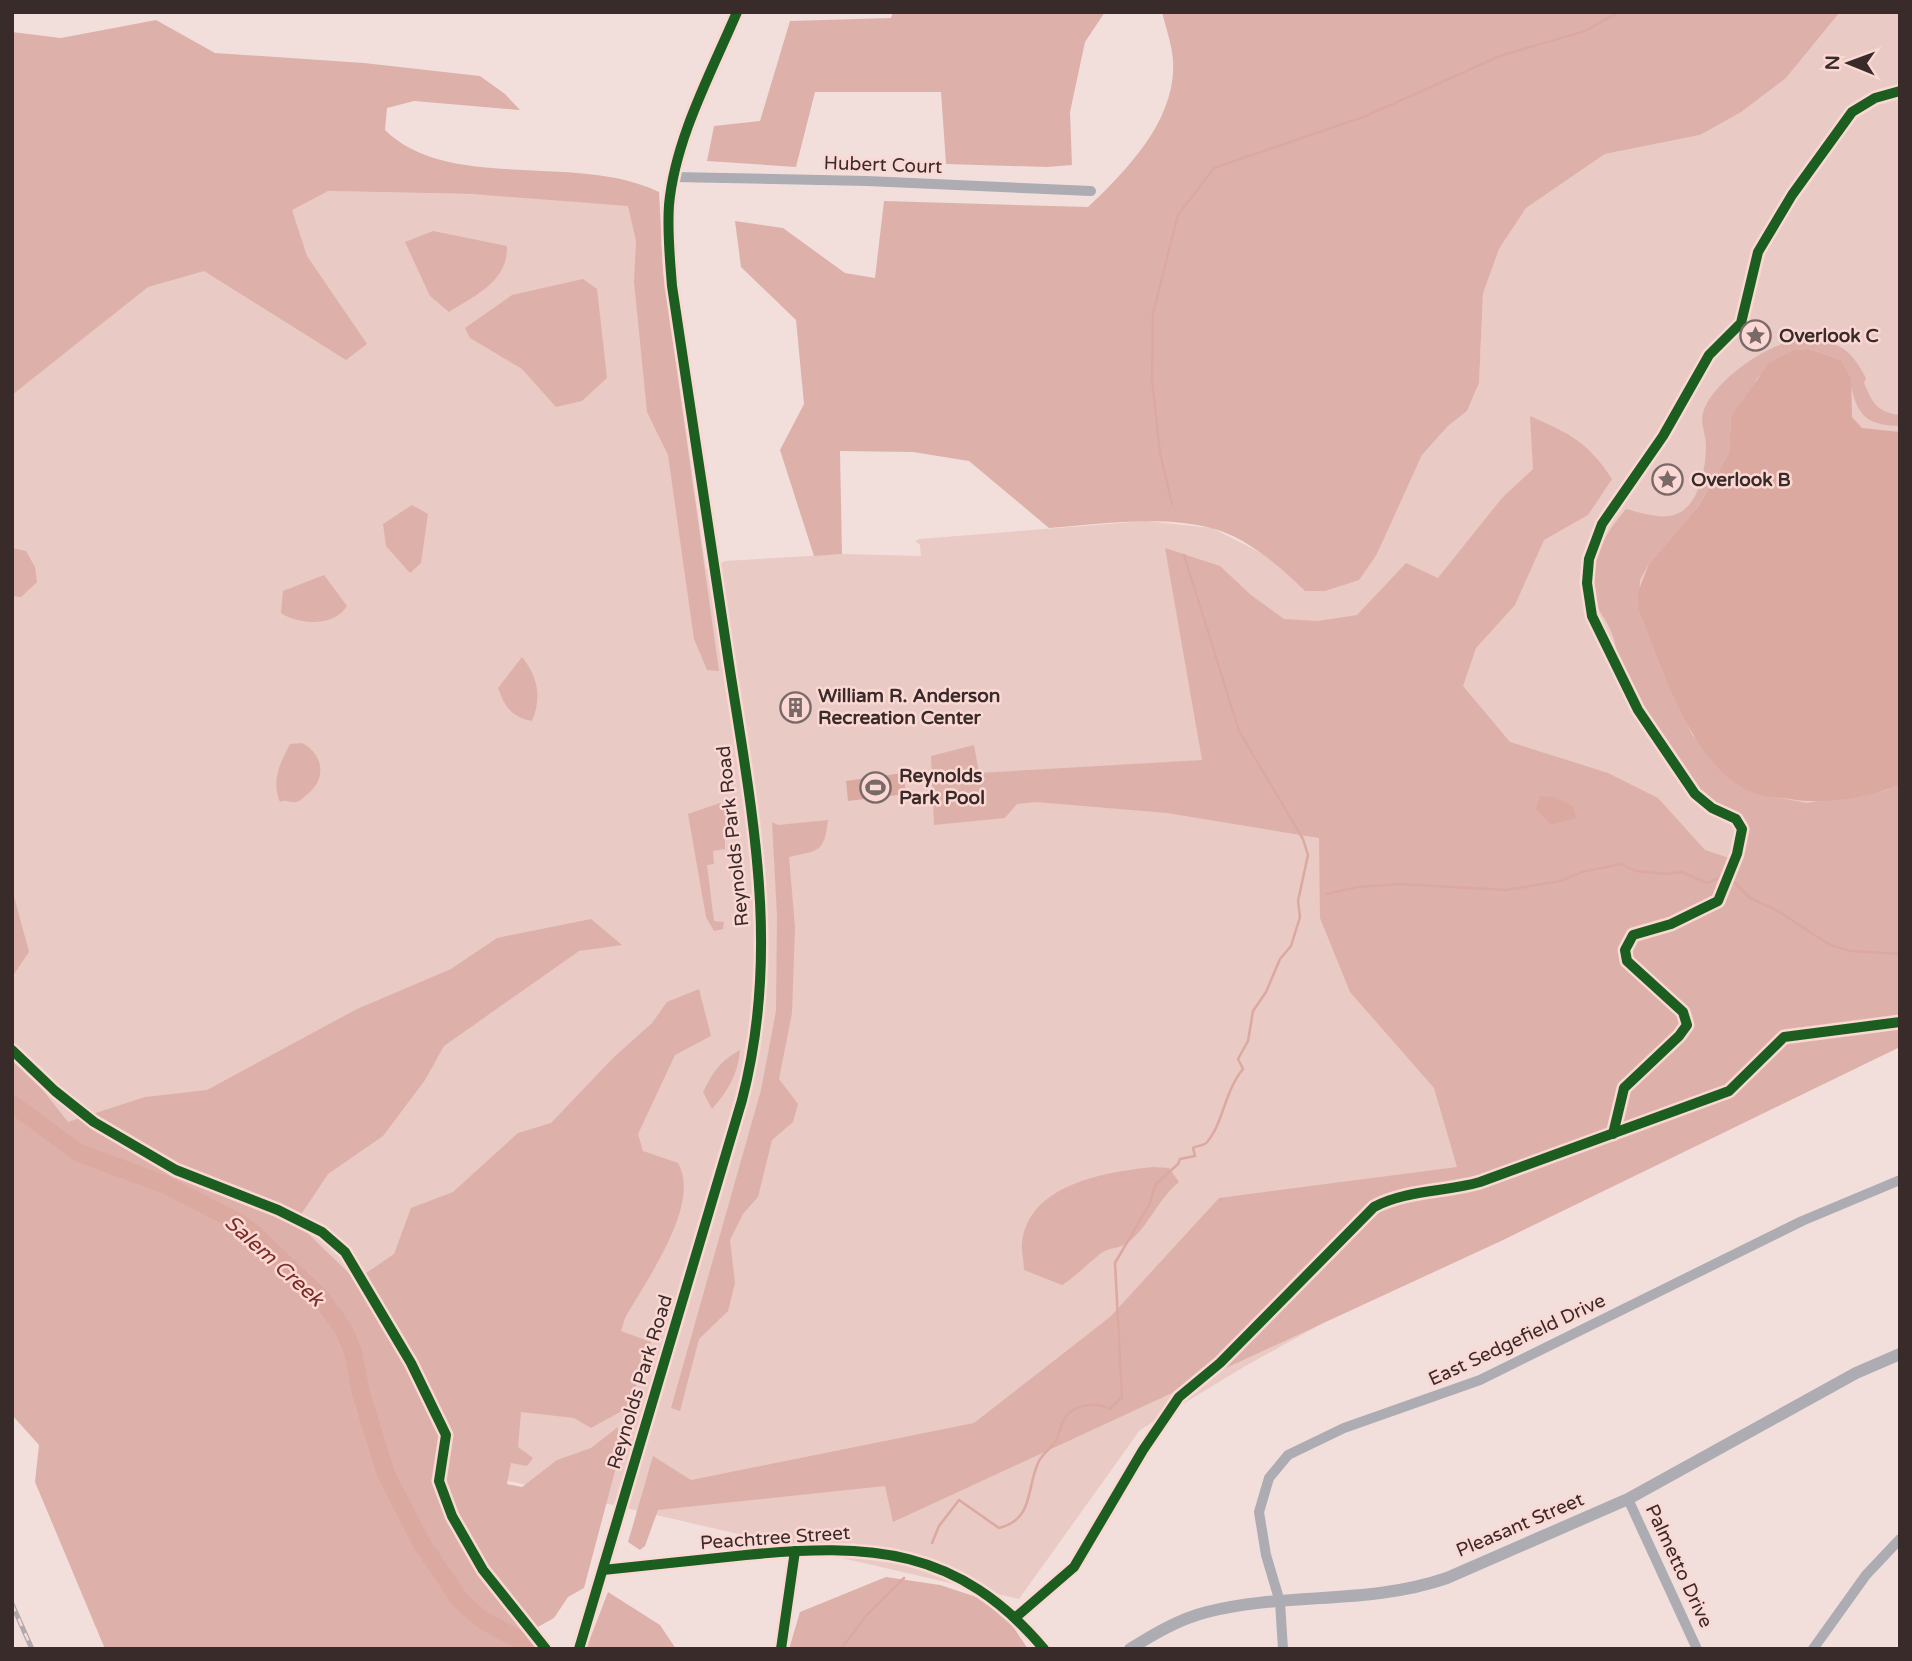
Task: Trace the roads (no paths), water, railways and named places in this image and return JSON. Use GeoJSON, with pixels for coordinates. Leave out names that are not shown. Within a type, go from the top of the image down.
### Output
{"type":"FeatureCollection","features":[{"type":"Feature","properties":{"kind":"main road","name":"Reynolds Park Road"},"geometry":{"type":"LineString","coordinates":[[579,1646],[742,1100],[755,1050],[762,989],[760,911],[752,818],[673,286],[669,219],[674,177],[707,82],[737,12]]}},
{"type":"Feature","properties":{"kind":"street","name":"Hubert Court"},"geometry":{"type":"LineString","coordinates":[[674,177],[877,181],[1091,191]]}},
{"type":"Feature","properties":{"kind":"street","name":"East Sedgefield Drive"},"geometry":{"type":"LineString","coordinates":[[1283,1649],[1280,1602],[1266,1555],[1259,1512],[1269,1478],[1288,1455],[1344,1428],[1480,1380],[1802,1221],[1900,1181]]}},
{"type":"Feature","properties":{"kind":"street","name":"Pleasant Street"},"geometry":{"type":"LineString","coordinates":[[1130,1649],[1192,1616],[1247,1604],[1416,1589],[1628,1499],[1856,1373],[1900,1354]]}},
{"type":"Feature","properties":{"kind":"street","name":"Palmetto Drive"},"geometry":{"type":"LineString","coordinates":[[1628,1499],[1697,1649]]}},
{"type":"Feature","properties":{"kind":"street"},"geometry":{"type":"LineString","coordinates":[[1813,1649],[1866,1575],[1900,1539]]}},
{"type":"Feature","properties":{"kind":"street","name":"Peachtree Street"},"geometry":{"type":"LineString","coordinates":[[603,1570],[829,1548],[878,1552],[923,1563],[974,1586],[1016,1617],[1044,1649]]}},
{"type":"Feature","properties":{"kind":"waterway"},"geometry":{"type":"LineString","coordinates":[[1172,504],[1160,453],[1152,380],[1153,313],[1178,215],[1214,168],[1366,116],[1500,56],[1585,31],[1619,12]]}},
{"type":"Feature","properties":{"kind":"waterway"},"geometry":{"type":"LineString","coordinates":[[932,1543],[939,1526],[959,1500],[999,1528],[1018,1518],[1024,1511],[1038,1463],[1055,1442],[1067,1415],[1078,1408],[1091,1405],[1110,1409],[1122,1397],[1115,1263],[1150,1203],[1155,1185],[1180,1159],[1195,1156],[1193,1148],[1206,1143],[1217,1126],[1232,1088],[1243,1069],[1238,1059],[1248,1041],[1253,1011],[1266,992],[1280,959],[1291,946],[1300,917],[1298,901],[1308,855],[1303,839],[1239,731],[1184,555]]}},
{"type":"Feature","properties":{"kind":"waterway"},"geometry":{"type":"LineString","coordinates":[[1326,894],[1358,887],[1400,884],[1505,890],[1561,881],[1582,872],[1621,864],[1635,871],[1666,874],[1682,872],[1707,883],[1721,877],[1734,882],[1750,898],[1778,911],[1830,945],[1851,951],[1900,954]]}},
{"type":"Feature","properties":{"kind":"waterway","name":"Salem Creek"},"geometry":{"type":"LineString","coordinates":[[12,1104],[79,1153],[166,1185],[236,1221],[253,1233],[321,1298],[344,1330],[353,1352],[361,1393],[386,1474],[422,1544],[460,1600],[481,1619],[523,1642],[527,1649]]}},
{"type":"Feature","properties":{"kind":"waterway"},"geometry":{"type":"LineString","coordinates":[[841,1649],[866,1616],[904,1578]]}},
{"type":"Feature","properties":{"kind":"railway"},"geometry":{"type":"LineString","coordinates":[[12,1604],[32,1649]]}},
{"type":"Feature","properties":{"kind":"place","name":"Overlook C"},"geometry":{"type":"Point","coordinates":[1756,336]}},
{"type":"Feature","properties":{"kind":"place","name":"Overlook B"},"geometry":{"type":"Point","coordinates":[1668,480]}},
{"type":"Feature","properties":{"kind":"place","name":"William R. Anderson Recreation Center"},"geometry":{"type":"Point","coordinates":[795,707]}},
{"type":"Feature","properties":{"kind":"place","name":"Reynolds Park Pool"},"geometry":{"type":"Point","coordinates":[876,787]}}]}
